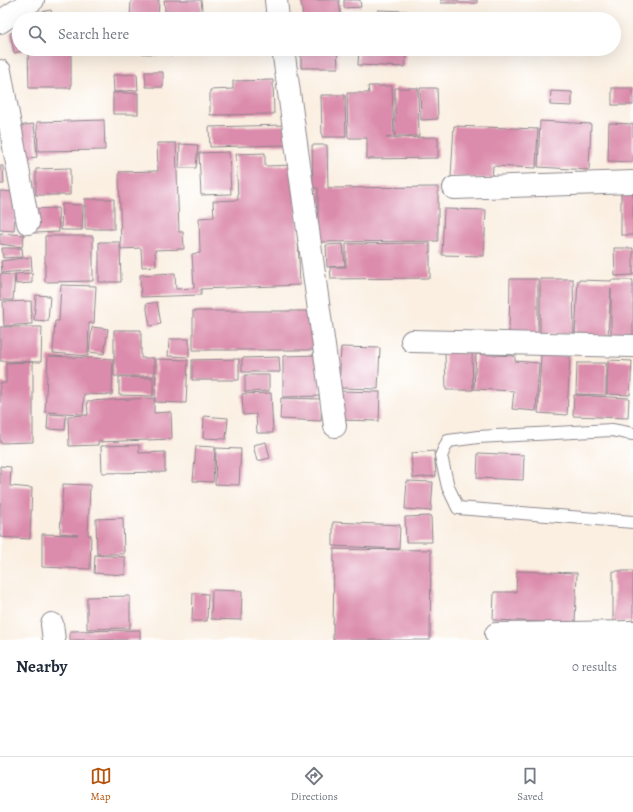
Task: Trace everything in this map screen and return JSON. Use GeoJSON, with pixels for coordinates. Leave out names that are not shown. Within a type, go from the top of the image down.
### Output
{"type":"FeatureCollection","features":[{"type":"Feature","properties":{"kind":"street"},"geometry":{"type":"LineString","coordinates":[[15,12],[33,0]]}},
{"type":"Feature","properties":{"kind":"street"},"geometry":{"type":"LineString","coordinates":[[276,0],[277,12]]}},
{"type":"Feature","properties":{"kind":"street"},"geometry":{"type":"LineString","coordinates":[[0,22],[12,14]]}},
{"type":"Feature","properties":{"kind":"street"},"geometry":{"type":"LineString","coordinates":[[284,56],[335,426]]}},
{"type":"Feature","properties":{"kind":"street"},"geometry":{"type":"LineString","coordinates":[[0,71],[28,223]]}},
{"type":"Feature","properties":{"kind":"street"},"geometry":{"type":"LineString","coordinates":[[454,188],[633,182]]}},
{"type":"Feature","properties":{"kind":"street"},"geometry":{"type":"LineString","coordinates":[[412,342],[633,346]]}},
{"type":"Feature","properties":{"kind":"street"},"geometry":{"type":"LineString","coordinates":[[496,634],[633,632]]}},
{"type":"Feature","properties":{"kind":"lane"},"geometry":{"type":"LineString","coordinates":[[633,434],[612,430],[478,436],[448,441],[441,456],[448,487],[458,508],[633,522]]}},
{"type":"Feature","properties":{"kind":"building"},"geometry":{"type":"Polygon","coordinates":[[[131,0],[159,0],[158,12],[130,12],[131,0]]]}},
{"type":"Feature","properties":{"kind":"building"},"geometry":{"type":"Polygon","coordinates":[[[164,0],[201,0],[202,12],[165,12],[164,0]]]}},
{"type":"Feature","properties":{"kind":"building"},"geometry":{"type":"Polygon","coordinates":[[[301,0],[339,0],[340,12],[302,12],[301,0]]]}},
{"type":"Feature","properties":{"kind":"building"},"geometry":{"type":"Polygon","coordinates":[[[344,0],[360,0],[361,7],[344,8],[344,0]]]}},
{"type":"Feature","properties":{"kind":"building"},"geometry":{"type":"Polygon","coordinates":[[[441,0],[477,0],[477,3],[441,3],[441,0]]]}},
{"type":"Feature","properties":{"kind":"building"},"geometry":{"type":"Polygon","coordinates":[[[51,10],[51,12],[40,12],[51,10]]]}},
{"type":"Feature","properties":{"kind":"building"},"geometry":{"type":"Polygon","coordinates":[[[378,10],[407,11],[407,12],[378,12],[378,10]]]}},
{"type":"Feature","properties":{"kind":"building"},"geometry":{"type":"Polygon","coordinates":[[[10,33],[12,33],[12,43],[10,33]]]}},
{"type":"Feature","properties":{"kind":"building"},"geometry":{"type":"Polygon","coordinates":[[[28,56],[71,56],[71,88],[29,88],[28,56]]]}},
{"type":"Feature","properties":{"kind":"building"},"geometry":{"type":"Polygon","coordinates":[[[301,56],[337,56],[338,68],[301,68],[301,56]]]}},
{"type":"Feature","properties":{"kind":"building"},"geometry":{"type":"Polygon","coordinates":[[[359,56],[406,56],[405,67],[358,65],[359,56]]]}},
{"type":"Feature","properties":{"kind":"building"},"geometry":{"type":"Polygon","coordinates":[[[145,72],[163,72],[163,87],[146,87],[145,72]]]}},
{"type":"Feature","properties":{"kind":"building"},"geometry":{"type":"Polygon","coordinates":[[[137,74],[138,90],[114,92],[113,75],[137,74]]]}},
{"type":"Feature","properties":{"kind":"building"},"geometry":{"type":"Polygon","coordinates":[[[273,80],[274,114],[210,115],[210,90],[233,89],[233,81],[273,80]]]}},
{"type":"Feature","properties":{"kind":"building"},"geometry":{"type":"Polygon","coordinates":[[[368,86],[392,86],[394,137],[386,138],[438,137],[438,158],[367,159],[367,138],[348,138],[347,93],[369,93],[368,86]]]}},
{"type":"Feature","properties":{"kind":"building"},"geometry":{"type":"Polygon","coordinates":[[[395,88],[418,88],[419,136],[395,136],[395,88]]]}},
{"type":"Feature","properties":{"kind":"building"},"geometry":{"type":"Polygon","coordinates":[[[420,88],[437,88],[438,119],[421,120],[420,88]]]}},
{"type":"Feature","properties":{"kind":"building"},"geometry":{"type":"Polygon","coordinates":[[[612,88],[633,88],[633,105],[612,105],[612,88]]]}},
{"type":"Feature","properties":{"kind":"building"},"geometry":{"type":"Polygon","coordinates":[[[551,91],[572,92],[572,106],[550,105],[551,91]]]}},
{"type":"Feature","properties":{"kind":"building"},"geometry":{"type":"Polygon","coordinates":[[[113,93],[138,93],[138,114],[113,114],[113,93]]]}},
{"type":"Feature","properties":{"kind":"building"},"geometry":{"type":"Polygon","coordinates":[[[321,95],[345,95],[346,137],[322,137],[321,95]]]}},
{"type":"Feature","properties":{"kind":"building"},"geometry":{"type":"Polygon","coordinates":[[[104,120],[105,150],[38,151],[37,122],[104,120]]]}},
{"type":"Feature","properties":{"kind":"building"},"geometry":{"type":"Polygon","coordinates":[[[540,121],[591,124],[589,170],[538,167],[540,121]]]}},
{"type":"Feature","properties":{"kind":"building"},"geometry":{"type":"Polygon","coordinates":[[[609,123],[633,124],[633,162],[608,161],[609,123]]]}},
{"type":"Feature","properties":{"kind":"building"},"geometry":{"type":"Polygon","coordinates":[[[34,124],[37,157],[20,159],[16,126],[34,124]]]}},
{"type":"Feature","properties":{"kind":"building"},"geometry":{"type":"Polygon","coordinates":[[[285,125],[286,145],[210,147],[209,127],[285,125]]]}},
{"type":"Feature","properties":{"kind":"building"},"geometry":{"type":"Polygon","coordinates":[[[454,126],[538,129],[536,168],[493,166],[492,179],[451,177],[454,126]]]}},
{"type":"Feature","properties":{"kind":"building"},"geometry":{"type":"Polygon","coordinates":[[[157,143],[176,143],[179,232],[183,232],[184,249],[155,250],[156,266],[142,267],[141,248],[121,249],[119,172],[158,171],[157,143]]]}},
{"type":"Feature","properties":{"kind":"building"},"geometry":{"type":"Polygon","coordinates":[[[180,144],[198,145],[196,168],[179,168],[180,144]]]}},
{"type":"Feature","properties":{"kind":"building"},"geometry":{"type":"Polygon","coordinates":[[[312,145],[327,145],[328,188],[438,187],[438,241],[318,242],[318,188],[313,188],[312,145]]]}},
{"type":"Feature","properties":{"kind":"building"},"geometry":{"type":"Polygon","coordinates":[[[229,152],[231,194],[201,195],[199,153],[229,152]]]}},
{"type":"Feature","properties":{"kind":"building"},"geometry":{"type":"Polygon","coordinates":[[[265,153],[265,166],[295,165],[300,285],[201,289],[201,295],[141,297],[140,275],[175,273],[176,289],[194,288],[192,254],[200,253],[199,218],[214,217],[213,201],[238,200],[236,154],[265,153]]]}},
{"type":"Feature","properties":{"kind":"building"},"geometry":{"type":"Polygon","coordinates":[[[0,166],[3,166],[4,184],[0,184],[0,166]]]}},
{"type":"Feature","properties":{"kind":"building"},"geometry":{"type":"Polygon","coordinates":[[[70,168],[70,195],[36,195],[36,169],[70,168]]]}},
{"type":"Feature","properties":{"kind":"building"},"geometry":{"type":"Polygon","coordinates":[[[0,191],[17,192],[14,231],[0,230],[0,191]]]}},
{"type":"Feature","properties":{"kind":"building"},"geometry":{"type":"Polygon","coordinates":[[[621,193],[633,193],[633,235],[621,235],[621,193]]]}},
{"type":"Feature","properties":{"kind":"building"},"geometry":{"type":"Polygon","coordinates":[[[85,199],[114,199],[114,229],[85,229],[85,199]]]}},
{"type":"Feature","properties":{"kind":"building"},"geometry":{"type":"Polygon","coordinates":[[[62,204],[83,205],[82,230],[61,230],[62,204]]]}},
{"type":"Feature","properties":{"kind":"building"},"geometry":{"type":"Polygon","coordinates":[[[58,208],[59,232],[34,233],[33,209],[58,208]]]}},
{"type":"Feature","properties":{"kind":"building"},"geometry":{"type":"Polygon","coordinates":[[[444,209],[486,210],[484,256],[442,255],[444,209]]]}},
{"type":"Feature","properties":{"kind":"building"},"geometry":{"type":"Polygon","coordinates":[[[0,233],[24,235],[22,247],[0,244],[0,233]]]}},
{"type":"Feature","properties":{"kind":"building"},"geometry":{"type":"Polygon","coordinates":[[[45,236],[93,236],[93,281],[45,282],[45,236]]]}},
{"type":"Feature","properties":{"kind":"building"},"geometry":{"type":"Polygon","coordinates":[[[99,242],[120,242],[121,282],[99,282],[99,242]]]}},
{"type":"Feature","properties":{"kind":"building"},"geometry":{"type":"Polygon","coordinates":[[[430,243],[430,278],[331,279],[330,267],[346,267],[346,244],[430,243]]]}},
{"type":"Feature","properties":{"kind":"building"},"geometry":{"type":"Polygon","coordinates":[[[343,244],[345,266],[327,267],[326,245],[343,244]]]}},
{"type":"Feature","properties":{"kind":"building"},"geometry":{"type":"Polygon","coordinates":[[[2,248],[22,248],[23,257],[3,258],[2,248]]]}},
{"type":"Feature","properties":{"kind":"building"},"geometry":{"type":"Polygon","coordinates":[[[614,248],[633,248],[633,275],[615,276],[614,248]]]}},
{"type":"Feature","properties":{"kind":"building"},"geometry":{"type":"Polygon","coordinates":[[[31,257],[32,270],[2,273],[1,261],[31,257]]]}},
{"type":"Feature","properties":{"kind":"building"},"geometry":{"type":"Polygon","coordinates":[[[32,273],[32,283],[16,284],[15,274],[32,273]]]}},
{"type":"Feature","properties":{"kind":"building"},"geometry":{"type":"Polygon","coordinates":[[[0,274],[15,275],[13,300],[0,300],[0,274]]]}},
{"type":"Feature","properties":{"kind":"building"},"geometry":{"type":"Polygon","coordinates":[[[510,279],[538,279],[538,335],[509,334],[510,279]]]}},
{"type":"Feature","properties":{"kind":"building"},"geometry":{"type":"Polygon","coordinates":[[[540,279],[573,279],[574,334],[540,334],[540,279]]]}},
{"type":"Feature","properties":{"kind":"building"},"geometry":{"type":"Polygon","coordinates":[[[578,280],[633,280],[633,337],[611,337],[611,289],[608,336],[575,335],[578,280]]]}},
{"type":"Feature","properties":{"kind":"building"},"geometry":{"type":"Polygon","coordinates":[[[61,285],[96,286],[94,323],[89,323],[88,356],[53,353],[55,321],[59,321],[61,285]]]}},
{"type":"Feature","properties":{"kind":"building"},"geometry":{"type":"Polygon","coordinates":[[[36,295],[50,296],[48,321],[34,320],[36,295]]]}},
{"type":"Feature","properties":{"kind":"building"},"geometry":{"type":"Polygon","coordinates":[[[31,301],[32,324],[4,326],[3,302],[31,301]]]}},
{"type":"Feature","properties":{"kind":"building"},"geometry":{"type":"Polygon","coordinates":[[[157,302],[161,324],[150,326],[146,304],[157,302]]]}},
{"type":"Feature","properties":{"kind":"building"},"geometry":{"type":"Polygon","coordinates":[[[193,311],[315,311],[315,350],[193,350],[193,311]]]}},
{"type":"Feature","properties":{"kind":"building"},"geometry":{"type":"Polygon","coordinates":[[[0,327],[42,327],[41,362],[0,361],[0,327]]]}},
{"type":"Feature","properties":{"kind":"building"},"geometry":{"type":"Polygon","coordinates":[[[92,327],[108,329],[104,354],[89,352],[92,327]]]}},
{"type":"Feature","properties":{"kind":"building"},"geometry":{"type":"Polygon","coordinates":[[[114,330],[141,330],[141,358],[154,358],[154,376],[114,376],[114,330]]]}},
{"type":"Feature","properties":{"kind":"building"},"geometry":{"type":"Polygon","coordinates":[[[169,339],[189,339],[189,357],[168,356],[169,339]]]}},
{"type":"Feature","properties":{"kind":"building"},"geometry":{"type":"Polygon","coordinates":[[[341,347],[380,348],[378,389],[339,388],[341,347]]]}},
{"type":"Feature","properties":{"kind":"building"},"geometry":{"type":"Polygon","coordinates":[[[445,352],[472,352],[473,390],[446,390],[445,352]]]}},
{"type":"Feature","properties":{"kind":"building"},"geometry":{"type":"Polygon","coordinates":[[[476,354],[515,356],[515,361],[539,363],[536,411],[512,409],[514,391],[474,389],[476,354]]]}},
{"type":"Feature","properties":{"kind":"building"},"geometry":{"type":"Polygon","coordinates":[[[541,354],[570,356],[567,415],[538,413],[541,354]]]}},
{"type":"Feature","properties":{"kind":"building"},"geometry":{"type":"Polygon","coordinates":[[[320,355],[321,396],[283,397],[283,356],[320,355]]]}},
{"type":"Feature","properties":{"kind":"building"},"geometry":{"type":"Polygon","coordinates":[[[48,356],[113,359],[112,395],[84,394],[83,414],[45,412],[48,356]]]}},
{"type":"Feature","properties":{"kind":"building"},"geometry":{"type":"Polygon","coordinates":[[[279,357],[280,372],[242,372],[242,358],[279,357]]]}},
{"type":"Feature","properties":{"kind":"building"},"geometry":{"type":"Polygon","coordinates":[[[156,359],[188,360],[186,403],[155,402],[156,359]]]}},
{"type":"Feature","properties":{"kind":"building"},"geometry":{"type":"Polygon","coordinates":[[[239,359],[239,380],[192,380],[192,360],[239,359]]]}},
{"type":"Feature","properties":{"kind":"building"},"geometry":{"type":"Polygon","coordinates":[[[608,360],[632,361],[630,395],[607,394],[608,360]]]}},
{"type":"Feature","properties":{"kind":"building"},"geometry":{"type":"Polygon","coordinates":[[[33,362],[33,442],[0,443],[0,383],[6,383],[6,363],[33,362]]]}},
{"type":"Feature","properties":{"kind":"building"},"geometry":{"type":"Polygon","coordinates":[[[577,363],[606,363],[606,395],[576,394],[577,363]]]}},
{"type":"Feature","properties":{"kind":"building"},"geometry":{"type":"Polygon","coordinates":[[[245,375],[269,375],[269,391],[245,392],[245,375]]]}},
{"type":"Feature","properties":{"kind":"building"},"geometry":{"type":"Polygon","coordinates":[[[119,377],[153,378],[153,396],[119,395],[119,377]]]}},
{"type":"Feature","properties":{"kind":"building"},"geometry":{"type":"Polygon","coordinates":[[[340,391],[380,392],[379,421],[339,420],[340,391]]]}},
{"type":"Feature","properties":{"kind":"building"},"geometry":{"type":"Polygon","coordinates":[[[271,393],[273,433],[257,433],[256,414],[243,415],[242,394],[271,393]]]}},
{"type":"Feature","properties":{"kind":"building"},"geometry":{"type":"Polygon","coordinates":[[[574,395],[629,398],[628,418],[573,416],[574,395]]]}},
{"type":"Feature","properties":{"kind":"building"},"geometry":{"type":"Polygon","coordinates":[[[154,398],[154,413],[171,412],[172,439],[98,442],[98,445],[69,446],[68,416],[88,415],[87,401],[154,398]]]}},
{"type":"Feature","properties":{"kind":"building"},"geometry":{"type":"Polygon","coordinates":[[[281,398],[322,399],[321,421],[280,419],[281,398]]]}},
{"type":"Feature","properties":{"kind":"building"},"geometry":{"type":"Polygon","coordinates":[[[48,414],[66,415],[65,430],[47,429],[48,414]]]}},
{"type":"Feature","properties":{"kind":"building"},"geometry":{"type":"Polygon","coordinates":[[[204,416],[228,418],[226,439],[203,438],[204,416]]]}},
{"type":"Feature","properties":{"kind":"building"},"geometry":{"type":"Polygon","coordinates":[[[266,442],[270,458],[257,461],[253,445],[266,442]]]}},
{"type":"Feature","properties":{"kind":"building"},"geometry":{"type":"Polygon","coordinates":[[[139,445],[139,453],[165,452],[165,472],[102,473],[101,446],[139,445]]]}},
{"type":"Feature","properties":{"kind":"building"},"geometry":{"type":"Polygon","coordinates":[[[196,446],[215,447],[213,482],[193,481],[196,446]]]}},
{"type":"Feature","properties":{"kind":"building"},"geometry":{"type":"Polygon","coordinates":[[[216,448],[241,449],[239,485],[215,484],[216,448]]]}},
{"type":"Feature","properties":{"kind":"building"},"geometry":{"type":"Polygon","coordinates":[[[434,451],[436,476],[413,478],[411,453],[434,451]]]}},
{"type":"Feature","properties":{"kind":"building"},"geometry":{"type":"Polygon","coordinates":[[[478,453],[524,455],[523,480],[477,478],[478,453]]]}},
{"type":"Feature","properties":{"kind":"building"},"geometry":{"type":"Polygon","coordinates":[[[0,466],[11,467],[10,486],[32,488],[30,539],[0,537],[0,466]]]}},
{"type":"Feature","properties":{"kind":"building"},"geometry":{"type":"Polygon","coordinates":[[[407,481],[433,482],[431,511],[405,509],[407,481]]]}},
{"type":"Feature","properties":{"kind":"building"},"geometry":{"type":"Polygon","coordinates":[[[63,484],[90,485],[88,535],[91,535],[90,569],[42,567],[42,534],[78,535],[60,533],[63,484]]]}},
{"type":"Feature","properties":{"kind":"building"},"geometry":{"type":"Polygon","coordinates":[[[431,516],[432,542],[406,542],[405,517],[431,516]]]}},
{"type":"Feature","properties":{"kind":"building"},"geometry":{"type":"Polygon","coordinates":[[[123,518],[124,554],[97,554],[96,519],[123,518]]]}},
{"type":"Feature","properties":{"kind":"building"},"geometry":{"type":"Polygon","coordinates":[[[333,522],[400,525],[399,549],[333,546],[333,522]]]}},
{"type":"Feature","properties":{"kind":"building"},"geometry":{"type":"Polygon","coordinates":[[[334,549],[431,550],[430,640],[333,640],[334,549]]]}},
{"type":"Feature","properties":{"kind":"building"},"geometry":{"type":"Polygon","coordinates":[[[95,555],[125,557],[125,575],[94,573],[95,555]]]}},
{"type":"Feature","properties":{"kind":"building"},"geometry":{"type":"Polygon","coordinates":[[[517,571],[577,573],[575,623],[493,620],[494,592],[516,592],[517,571]]]}},
{"type":"Feature","properties":{"kind":"building"},"geometry":{"type":"Polygon","coordinates":[[[613,571],[633,571],[633,622],[613,622],[613,571]]]}},
{"type":"Feature","properties":{"kind":"building"},"geometry":{"type":"Polygon","coordinates":[[[212,590],[242,591],[241,620],[211,619],[212,590]]]}},
{"type":"Feature","properties":{"kind":"building"},"geometry":{"type":"Polygon","coordinates":[[[193,593],[208,594],[207,621],[192,621],[193,593]]]}},
{"type":"Feature","properties":{"kind":"building"},"geometry":{"type":"Polygon","coordinates":[[[130,596],[130,628],[87,629],[87,597],[130,596]]]}},
{"type":"Feature","properties":{"kind":"building"},"geometry":{"type":"Polygon","coordinates":[[[140,630],[140,640],[70,640],[70,631],[140,630]]]}}]}
